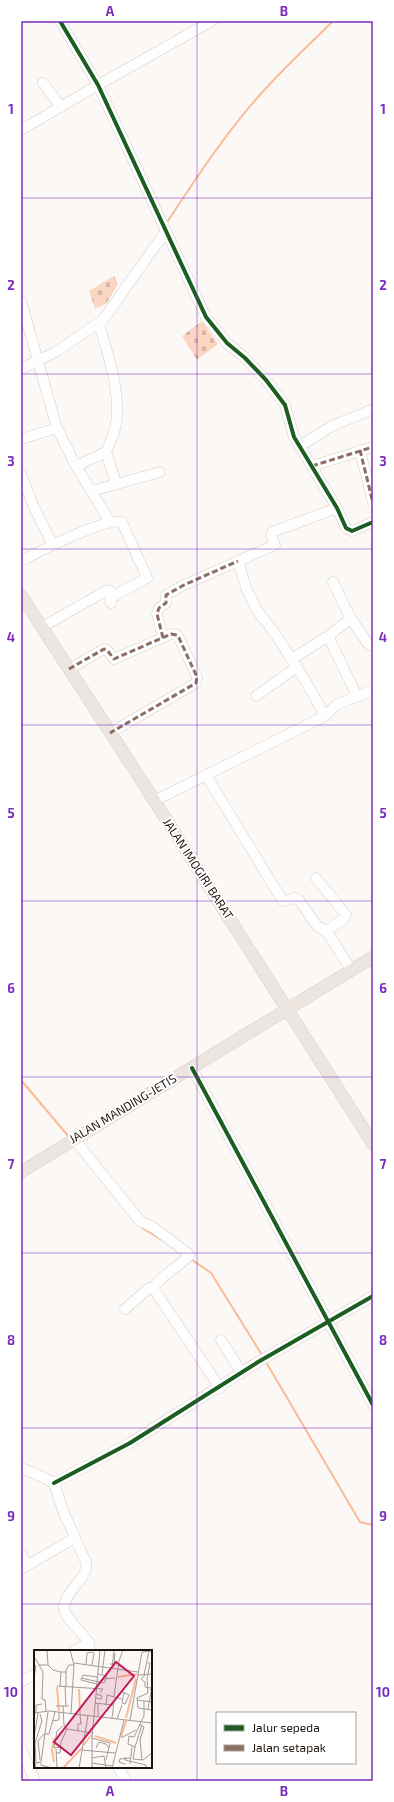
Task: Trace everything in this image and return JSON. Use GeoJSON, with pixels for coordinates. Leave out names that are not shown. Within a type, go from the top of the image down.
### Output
{"type":"FeatureCollection","features":[{"type":"Feature","properties":{"kind":"main road","name":"JALAN IMOGIRI BARAT"},"geometry":{"type":"LineString","coordinates":[[21,595],[373,1144]]}},
{"type":"Feature","properties":{"kind":"main road","name":"JALAN MANDING-JETIS"},"geometry":{"type":"LineString","coordinates":[[21,1172],[373,957]]}},
{"type":"Feature","properties":{"kind":"street"},"geometry":{"type":"LineString","coordinates":[[60,21],[98,85],[206,317],[228,343],[245,358],[285,404],[294,437],[337,508],[346,528],[352,531],[373,522]]}},
{"type":"Feature","properties":{"kind":"street"},"geometry":{"type":"LineString","coordinates":[[21,130],[212,21]]}},
{"type":"Feature","properties":{"kind":"street"},"geometry":{"type":"LineString","coordinates":[[43,83],[61,107]]}},
{"type":"Feature","properties":{"kind":"street"},"geometry":{"type":"LineString","coordinates":[[21,369],[37,357],[99,324],[112,308],[164,228]]}},
{"type":"Feature","properties":{"kind":"street"},"geometry":{"type":"LineString","coordinates":[[21,301],[57,428],[76,466],[110,522]]}},
{"type":"Feature","properties":{"kind":"street"},"geometry":{"type":"LineString","coordinates":[[99,324],[115,382],[117,413],[115,431],[106,452],[116,483]]}},
{"type":"Feature","properties":{"kind":"street"},"geometry":{"type":"LineString","coordinates":[[300,446],[332,426],[373,410]]}},
{"type":"Feature","properties":{"kind":"street"},"geometry":{"type":"LineString","coordinates":[[21,438],[57,428]]}},
{"type":"Feature","properties":{"kind":"street"},"geometry":{"type":"LineString","coordinates":[[312,466],[373,447]]}},
{"type":"Feature","properties":{"kind":"street"},"geometry":{"type":"LineString","coordinates":[[360,450],[373,502]]}},
{"type":"Feature","properties":{"kind":"street"},"geometry":{"type":"LineString","coordinates":[[76,466],[106,452]]}},
{"type":"Feature","properties":{"kind":"street"},"geometry":{"type":"LineString","coordinates":[[92,492],[116,483],[160,472]]}},
{"type":"Feature","properties":{"kind":"street"},"geometry":{"type":"LineString","coordinates":[[21,474],[33,505],[53,546]]}},
{"type":"Feature","properties":{"kind":"street"},"geometry":{"type":"LineString","coordinates":[[163,638],[157,614],[160,608],[166,603],[166,594],[275,545],[270,535],[272,532],[337,508]]}},
{"type":"Feature","properties":{"kind":"street"},"geometry":{"type":"LineString","coordinates":[[23,556],[53,546],[118,520],[125,525],[146,578],[113,600],[109,590],[106,591],[42,627]]}},
{"type":"Feature","properties":{"kind":"street"},"geometry":{"type":"LineString","coordinates":[[238,561],[247,590],[257,610],[294,663],[325,716]]}},
{"type":"Feature","properties":{"kind":"street"},"geometry":{"type":"LineString","coordinates":[[333,582],[351,619],[368,645]]}},
{"type":"Feature","properties":{"kind":"street"},"geometry":{"type":"LineString","coordinates":[[256,696],[294,663],[351,619]]}},
{"type":"Feature","properties":{"kind":"street"},"geometry":{"type":"LineString","coordinates":[[69,670],[104,649],[107,650],[114,660],[163,638],[174,634],[177,635],[197,677],[196,683],[110,732]]}},
{"type":"Feature","properties":{"kind":"street"},"geometry":{"type":"LineString","coordinates":[[328,636],[357,696]]}},
{"type":"Feature","properties":{"kind":"street"},"geometry":{"type":"LineString","coordinates":[[154,801],[325,716],[336,705],[373,690]]}},
{"type":"Feature","properties":{"kind":"street"},"geometry":{"type":"LineString","coordinates":[[206,775],[282,900],[285,901],[296,898],[317,926],[326,931],[350,970]]}},
{"type":"Feature","properties":{"kind":"street"},"geometry":{"type":"LineString","coordinates":[[316,878],[346,915],[344,919],[326,931]]}},
{"type":"Feature","properties":{"kind":"street"},"geometry":{"type":"LineString","coordinates":[[192,1068],[373,1405]]}},
{"type":"Feature","properties":{"kind":"street"},"geometry":{"type":"LineString","coordinates":[[72,1140],[140,1221],[154,1228],[190,1256],[154,1288],[148,1289],[125,1309]]}},
{"type":"Feature","properties":{"kind":"street"},"geometry":{"type":"LineString","coordinates":[[154,1288],[220,1388]]}},
{"type":"Feature","properties":{"kind":"street"},"geometry":{"type":"LineString","coordinates":[[54,1483],[130,1443],[242,1373],[373,1296]]}},
{"type":"Feature","properties":{"kind":"street"},"geometry":{"type":"LineString","coordinates":[[221,1340],[242,1373]]}},
{"type":"Feature","properties":{"kind":"street"},"geometry":{"type":"LineString","coordinates":[[21,1468],[54,1483],[63,1512],[87,1566],[63,1606],[66,1614],[89,1647],[78,1650]]}},
{"type":"Feature","properties":{"kind":"street"},"geometry":{"type":"LineString","coordinates":[[21,1554],[25,1567],[75,1538]]}},
{"type":"Feature","properties":{"kind":"street"},"geometry":{"type":"LineString","coordinates":[[21,1682],[34,1675]]}},
{"type":"Feature","properties":{"kind":"street"},"geometry":{"type":"LineString","coordinates":[[21,1749],[35,1781]]}},
{"type":"Feature","properties":{"kind":"street"},"geometry":{"type":"LineString","coordinates":[[119,1768],[126,1781]]}},
{"type":"Feature","properties":{"kind":"green space"},"geometry":{"type":"Polygon","coordinates":[[[114,276],[118,284],[106,304],[95,308],[89,291],[114,276]]]}},
{"type":"Feature","properties":{"kind":"green space"},"geometry":{"type":"Polygon","coordinates":[[[202,321],[218,344],[197,360],[182,336],[202,321]]]}},
{"type":"Feature","properties":{"kind":"waterway"},"geometry":{"type":"LineString","coordinates":[[166,224],[202,170],[241,117],[277,77],[333,21]]}},
{"type":"Feature","properties":{"kind":"waterway"},"geometry":{"type":"LineString","coordinates":[[21,1080],[69,1137]]}},
{"type":"Feature","properties":{"kind":"waterway"},"geometry":{"type":"LineString","coordinates":[[142,1228],[162,1240]]}},
{"type":"Feature","properties":{"kind":"waterway"},"geometry":{"type":"LineString","coordinates":[[191,1259],[211,1273],[262,1355]]}},
{"type":"Feature","properties":{"kind":"waterway"},"geometry":{"type":"LineString","coordinates":[[266,1362],[360,1522],[373,1525]]}},
{"type":"Feature","properties":{"kind":"marked path"},"geometry":{"type":"LineString","coordinates":[[312,466],[373,447]]}},
{"type":"Feature","properties":{"kind":"marked path"},"geometry":{"type":"LineString","coordinates":[[360,450],[373,503]]}},
{"type":"Feature","properties":{"kind":"marked path"},"geometry":{"type":"LineString","coordinates":[[163,638],[157,614],[159,608],[166,603],[166,595],[184,585],[238,561]]}},
{"type":"Feature","properties":{"kind":"marked path"},"geometry":{"type":"LineString","coordinates":[[69,669],[104,649],[107,650],[114,659],[171,634],[177,635],[179,638],[197,677],[196,683],[110,733]]}},
{"type":"Feature","properties":{"kind":"cycle path"},"geometry":{"type":"LineString","coordinates":[[60,21],[98,85],[206,317],[227,343],[245,358],[266,380],[285,405],[294,437],[337,508],[346,528],[352,531],[373,522]]}},
{"type":"Feature","properties":{"kind":"cycle path"},"geometry":{"type":"LineString","coordinates":[[192,1068],[373,1405]]}},
{"type":"Feature","properties":{"kind":"cycle path"},"geometry":{"type":"LineString","coordinates":[[54,1483],[130,1443],[258,1362],[373,1296]]}}]}
